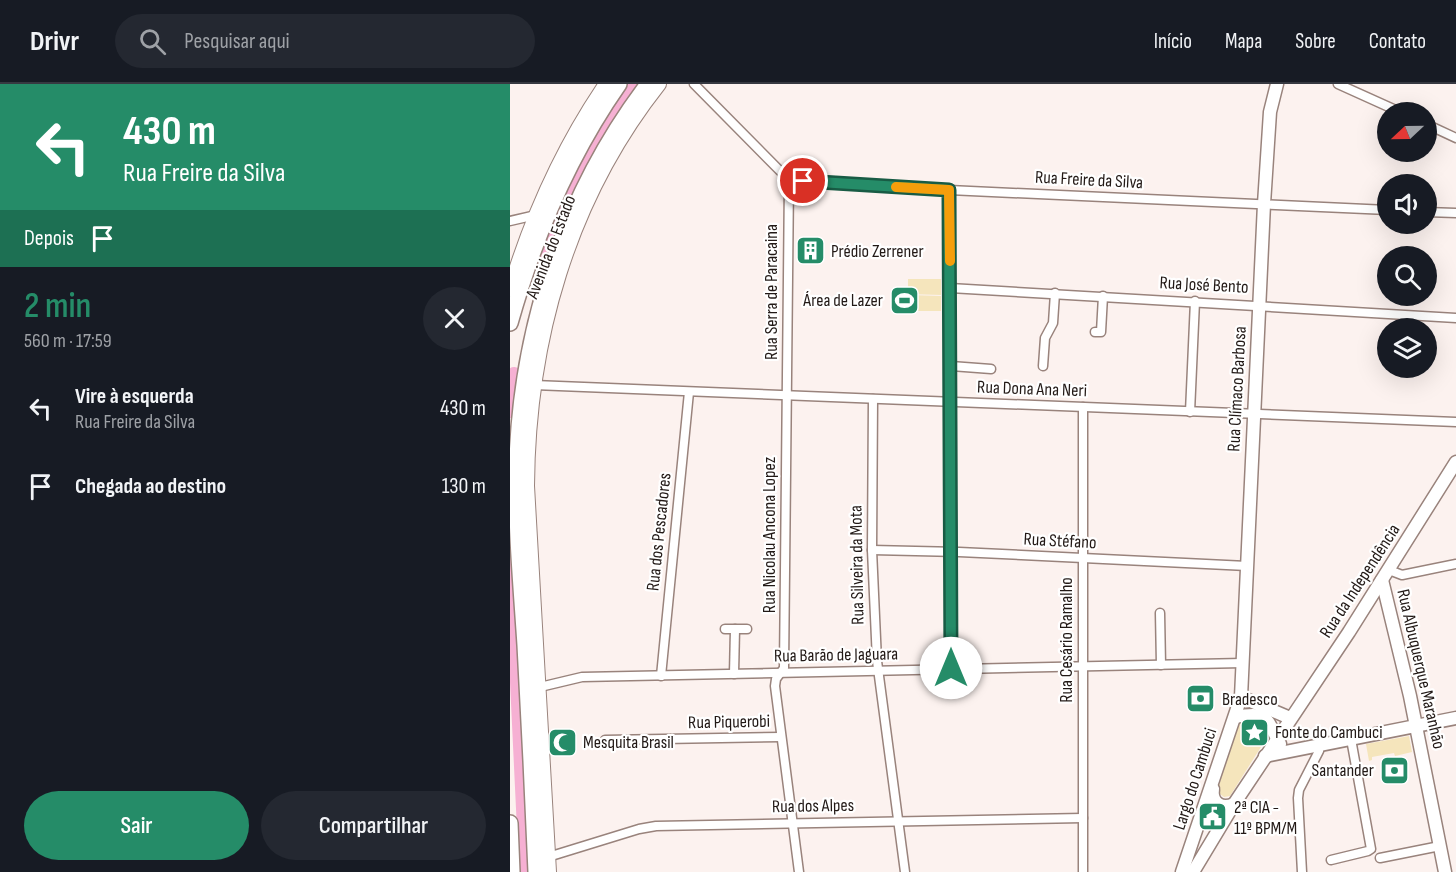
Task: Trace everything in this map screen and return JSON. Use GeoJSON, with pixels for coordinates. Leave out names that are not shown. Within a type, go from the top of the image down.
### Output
{"type":"FeatureCollection","features":[{"type":"Feature","properties":{"kind":"highway","name":"Avenida do Estado"},"geometry":{"type":"LineString","coordinates":[[510,323],[530,256],[558,191],[588,133],[620,84]]}},
{"type":"Feature","properties":{"kind":"highway","name":"Avenida do Estado"},"geometry":{"type":"LineString","coordinates":[[536,872],[517,498],[522,399],[531,344],[555,257],[587,182],[604,150],[648,84]]}},
{"type":"Feature","properties":{"kind":"highway"},"geometry":{"type":"LineString","coordinates":[[510,823],[512,872]]}},
{"type":"Feature","properties":{"kind":"main road","name":"Avenida do Estado"},"geometry":{"type":"LineString","coordinates":[[510,289],[536,215],[561,157],[606,84]]}},
{"type":"Feature","properties":{"kind":"main road","name":"Avenida do Estado"},"geometry":{"type":"LineString","coordinates":[[549,872],[527,486],[527,449],[537,360],[546,316],[580,218],[622,137],[659,84]]}},
{"type":"Feature","properties":{"kind":"main road","name":"Rua Clímaco Barbosa"},"geometry":{"type":"LineString","coordinates":[[1241,697],[1268,128],[1277,84]]}},
{"type":"Feature","properties":{"kind":"main road","name":"Rua da Independência"},"geometry":{"type":"LineString","coordinates":[[1290,718],[1385,575],[1456,462]]}},
{"type":"Feature","properties":{"kind":"main road","name":"Rua Albuquerque Maranhão"},"geometry":{"type":"LineString","coordinates":[[1385,575],[1387,595],[1445,872]]}},
{"type":"Feature","properties":{"kind":"main road"},"geometry":{"type":"LineString","coordinates":[[1241,697],[1290,718]]}},
{"type":"Feature","properties":{"kind":"main road","name":"Largo do Cambuci"},"geometry":{"type":"LineString","coordinates":[[1182,872],[1241,697]]}},
{"type":"Feature","properties":{"kind":"main road"},"geometry":{"type":"LineString","coordinates":[[1235,717],[1252,714],[1263,717],[1271,726],[1281,745],[1290,750]]}},
{"type":"Feature","properties":{"kind":"main road","name":"Largo do Cambuci"},"geometry":{"type":"LineString","coordinates":[[1193,872],[1290,718]]}},
{"type":"Feature","properties":{"kind":"main road"},"geometry":{"type":"LineString","coordinates":[[1265,756],[1456,718]]}},
{"type":"Feature","properties":{"kind":"main road"},"geometry":{"type":"LineString","coordinates":[[1212,786],[1212,795],[1216,803],[1225,807],[1234,804]]}},
{"type":"Feature","properties":{"kind":"street"},"geometry":{"type":"LineString","coordinates":[[694,84],[789,180]]}},
{"type":"Feature","properties":{"kind":"street"},"geometry":{"type":"LineString","coordinates":[[1338,84],[1378,102]]}},
{"type":"Feature","properties":{"kind":"street"},"geometry":{"type":"LineString","coordinates":[[1437,129],[1456,138]]}},
{"type":"Feature","properties":{"kind":"street","name":"Rua Freire da Silva"},"geometry":{"type":"LineString","coordinates":[[789,180],[949,190],[1377,209]]}},
{"type":"Feature","properties":{"kind":"street","name":"Rua Serra de Paracaina"},"geometry":{"type":"LineString","coordinates":[[786,396],[789,180]]}},
{"type":"Feature","properties":{"kind":"street"},"geometry":{"type":"LineString","coordinates":[[949,190],[951,668]]}},
{"type":"Feature","properties":{"kind":"street"},"geometry":{"type":"LineString","coordinates":[[1437,212],[1456,213]]}},
{"type":"Feature","properties":{"kind":"street"},"geometry":{"type":"LineString","coordinates":[[510,221],[536,215]]}},
{"type":"Feature","properties":{"kind":"street","name":"Rua José Bento"},"geometry":{"type":"LineString","coordinates":[[951,288],[1456,318]]}},
{"type":"Feature","properties":{"kind":"street"},"geometry":{"type":"LineString","coordinates":[[1043,366],[1045,338],[1053,323],[1055,293]]}},
{"type":"Feature","properties":{"kind":"street"},"geometry":{"type":"LineString","coordinates":[[1095,332],[1101,332],[1103,296]]}},
{"type":"Feature","properties":{"kind":"street"},"geometry":{"type":"LineString","coordinates":[[1190,412],[1195,301]]}},
{"type":"Feature","properties":{"kind":"street"},"geometry":{"type":"LineString","coordinates":[[951,366],[991,369]]}},
{"type":"Feature","properties":{"kind":"street","name":"Rua Dona Ana Neri"},"geometry":{"type":"LineString","coordinates":[[534,385],[951,404],[1456,422]]}},
{"type":"Feature","properties":{"kind":"street","name":"Rua dos Pescadores"},"geometry":{"type":"LineString","coordinates":[[661,676],[689,392]]}},
{"type":"Feature","properties":{"kind":"street","name":"Rua Nicolau Ancona Lopez"},"geometry":{"type":"LineString","coordinates":[[786,396],[784,668],[776,679],[775,686],[800,872]]}},
{"type":"Feature","properties":{"kind":"street","name":"Rua Silveira da Mota"},"geometry":{"type":"LineString","coordinates":[[873,399],[872,550],[878,671],[905,872]]}},
{"type":"Feature","properties":{"kind":"street","name":"Rua Cesário Ramalho"},"geometry":{"type":"LineString","coordinates":[[1083,407],[1083,872]]}},
{"type":"Feature","properties":{"kind":"street","name":"Rua Stéfano"},"geometry":{"type":"LineString","coordinates":[[872,550],[1247,566]]}},
{"type":"Feature","properties":{"kind":"street"},"geometry":{"type":"LineString","coordinates":[[1385,575],[1402,575],[1456,564]]}},
{"type":"Feature","properties":{"kind":"street"},"geometry":{"type":"LineString","coordinates":[[1160,613],[1161,665]]}},
{"type":"Feature","properties":{"kind":"street"},"geometry":{"type":"LineString","coordinates":[[734,674],[735,628]]}},
{"type":"Feature","properties":{"kind":"street"},"geometry":{"type":"LineString","coordinates":[[725,629],[747,628]]}},
{"type":"Feature","properties":{"kind":"street","name":"Rua Barão de Jaguara"},"geometry":{"type":"LineString","coordinates":[[540,687],[582,678],[1243,663]]}},
{"type":"Feature","properties":{"kind":"street","name":"Rua Piquerobi"},"geometry":{"type":"LineString","coordinates":[[605,740],[781,737]]}},
{"type":"Feature","properties":{"kind":"street"},"geometry":{"type":"LineString","coordinates":[[1331,860],[1371,849],[1352,739]]}},
{"type":"Feature","properties":{"kind":"street"},"geometry":{"type":"LineString","coordinates":[[1302,872],[1299,790],[1320,745]]}},
{"type":"Feature","properties":{"kind":"street","name":"Rua dos Alpes"},"geometry":{"type":"LineString","coordinates":[[548,857],[656,826],[1083,818]]}},
{"type":"Feature","properties":{"kind":"street"},"geometry":{"type":"LineString","coordinates":[[1380,858],[1440,846]]}},
{"type":"Feature","properties":{"kind":"shaded area"},"geometry":{"type":"Polygon","coordinates":[[[908,279],[941,279],[941,295],[908,294],[908,279]]]}},
{"type":"Feature","properties":{"kind":"shaded area"},"geometry":{"type":"Polygon","coordinates":[[[908,295],[941,296],[941,311],[908,311],[908,295]]]}},
{"type":"Feature","properties":{"kind":"shaded area"},"geometry":{"type":"Polygon","coordinates":[[[1249,719],[1264,727],[1267,732],[1266,739],[1230,796],[1224,797],[1218,788],[1237,728],[1241,722],[1249,719]]]}},
{"type":"Feature","properties":{"kind":"shaded area"},"geometry":{"type":"Polygon","coordinates":[[[1409,736],[1412,752],[1395,756],[1394,753],[1372,757],[1369,761],[1366,744],[1409,736]]]}},
{"type":"Feature","properties":{"kind":"waterway"},"geometry":{"type":"LineString","coordinates":[[543,257],[551,234],[582,167],[634,84]]}},
{"type":"Feature","properties":{"kind":"waterway"},"geometry":{"type":"LineString","coordinates":[[510,411],[514,374]]}},
{"type":"Feature","properties":{"kind":"waterway"},"geometry":{"type":"LineString","coordinates":[[510,534],[526,872]]}},
{"type":"Feature","properties":{"kind":"slow traffic"},"geometry":{"type":"LineString","coordinates":[[896,187],[949,190],[950,261]]}},
{"type":"Feature","properties":{"kind":"place","name":"Prédio Zerrener"},"geometry":{"type":"Point","coordinates":[810,251]}},
{"type":"Feature","properties":{"kind":"place","name":"Área de Lazer"},"geometry":{"type":"Point","coordinates":[904,300]}},
{"type":"Feature","properties":{"kind":"place","name":"Bradesco"},"geometry":{"type":"Point","coordinates":[1201,699]}},
{"type":"Feature","properties":{"kind":"place","name":"Fonte do Cambuci"},"geometry":{"type":"Point","coordinates":[1254,732]}},
{"type":"Feature","properties":{"kind":"place","name":"Mesquita Brasil"},"geometry":{"type":"Point","coordinates":[562,742]}},
{"type":"Feature","properties":{"kind":"place","name":"Santander"},"geometry":{"type":"Point","coordinates":[1395,770]}},
{"type":"Feature","properties":{"kind":"place","name":"2ª CIA - 11º BPM/M"},"geometry":{"type":"Point","coordinates":[1213,817]}},
{"type":"Feature","properties":{"kind":"route"},"geometry":{"type":"LineString","coordinates":[[803,181],[949,190],[951,668]]}}]}
